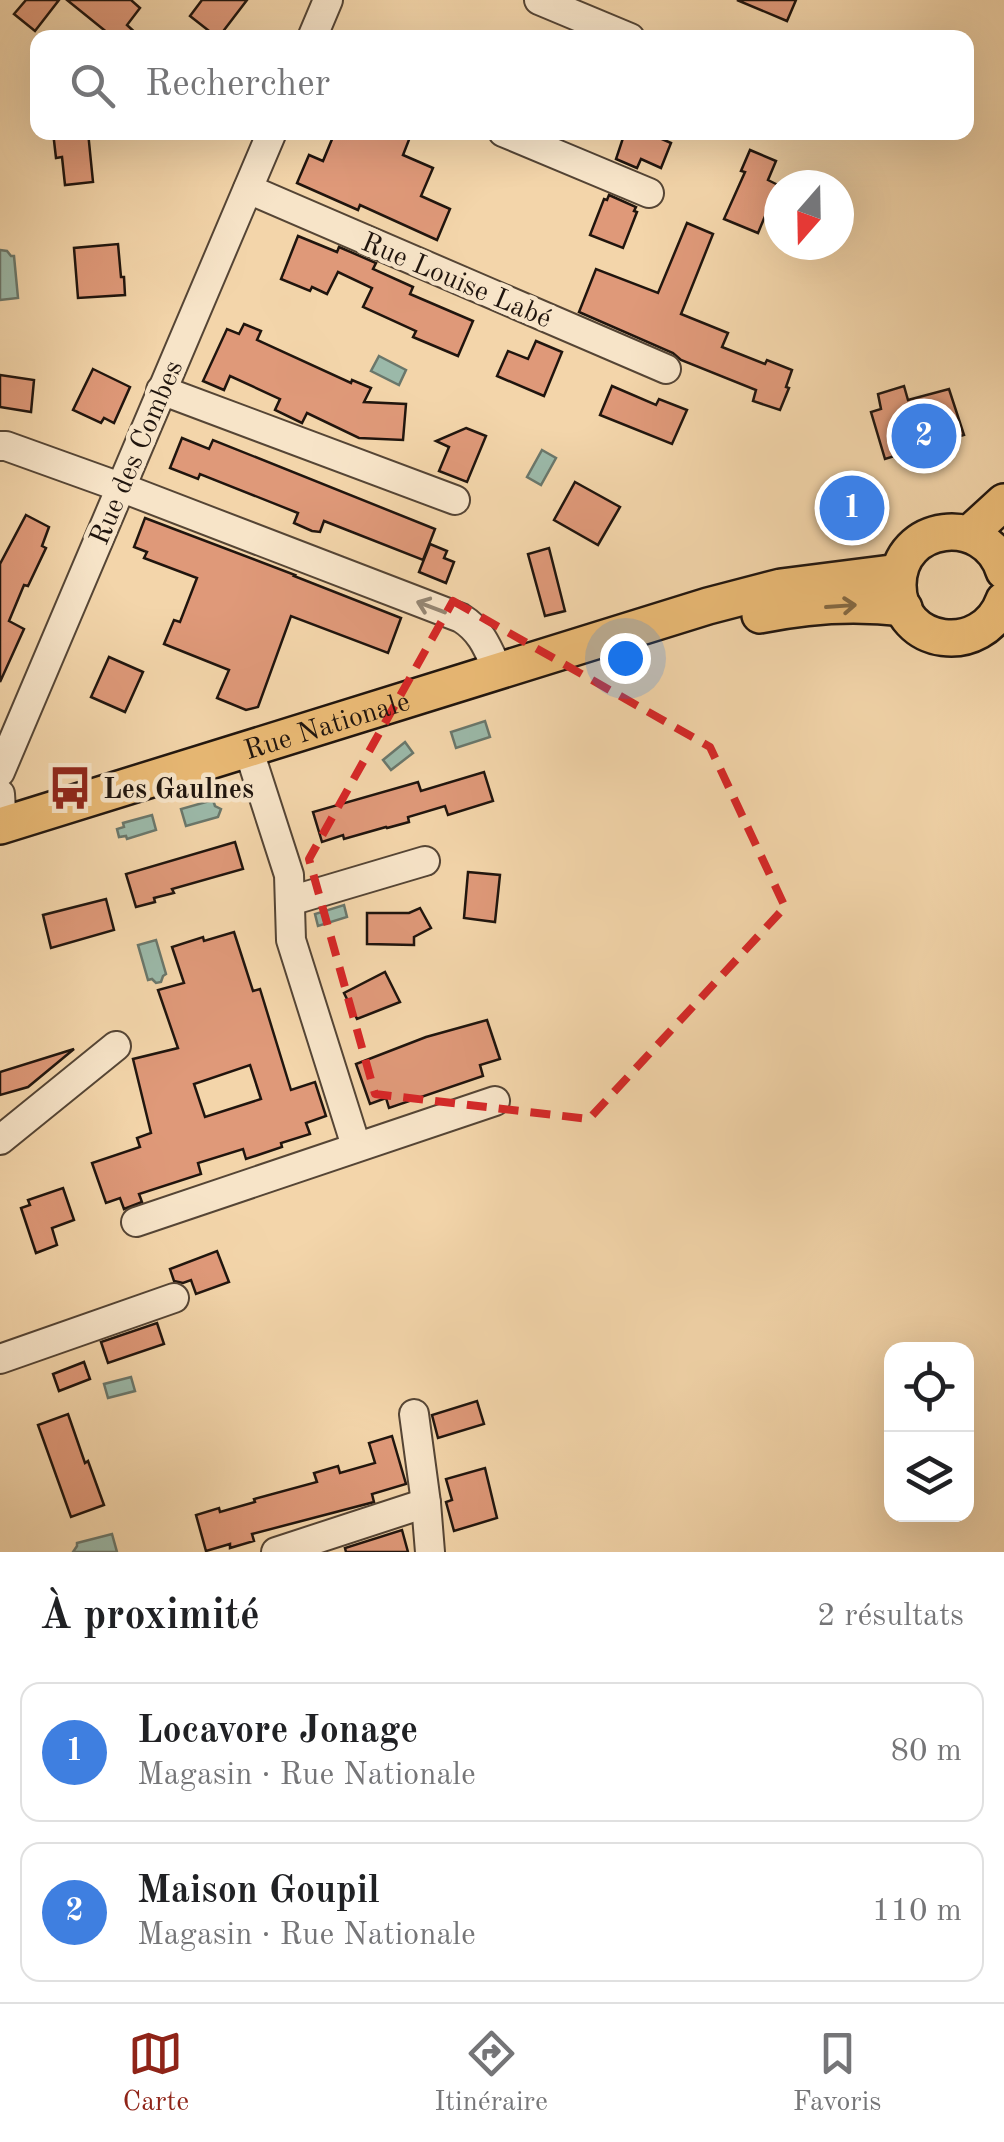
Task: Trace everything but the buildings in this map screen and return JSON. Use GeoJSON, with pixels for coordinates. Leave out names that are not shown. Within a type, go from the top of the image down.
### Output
{"type":"FeatureCollection","features":[{"type":"Feature","properties":{"kind":"main road"},"geometry":{"type":"LineString","coordinates":[[1000,615],[975,634],[964,638],[940,637],[918,627],[899,597],[900,572],[914,547],[940,532],[954,531],[993,548],[1004,502]]}},
{"type":"Feature","properties":{"kind":"main road","name":"Rue Nationale"},"geometry":{"type":"LineString","coordinates":[[1,815],[248,748],[781,587],[900,572]]}},
{"type":"Feature","properties":{"kind":"main road","name":"Rue Nationale"},"geometry":{"type":"LineString","coordinates":[[538,658],[785,610],[860,604],[904,608]]}},
{"type":"Feature","properties":{"kind":"street"},"geometry":{"type":"LineString","coordinates":[[315,30],[328,0]]}},
{"type":"Feature","properties":{"kind":"street"},"geometry":{"type":"LineString","coordinates":[[539,0],[611,30]]}},
{"type":"Feature","properties":{"kind":"street","name":"Rue des Combes"},"geometry":{"type":"LineString","coordinates":[[0,772],[269,140]]}},
{"type":"Feature","properties":{"kind":"street"},"geometry":{"type":"LineString","coordinates":[[522,140],[649,193]]}},
{"type":"Feature","properties":{"kind":"street","name":"Rue Louise Labé"},"geometry":{"type":"LineString","coordinates":[[248,189],[666,369]]}},
{"type":"Feature","properties":{"kind":"street"},"geometry":{"type":"LineString","coordinates":[[161,390],[455,500]]}},
{"type":"Feature","properties":{"kind":"street"},"geometry":{"type":"LineString","coordinates":[[0,446],[120,487],[461,618],[481,635],[498,671]]}},
{"type":"Feature","properties":{"kind":"street"},"geometry":{"type":"LineString","coordinates":[[248,748],[289,876],[290,940],[356,1146]]}},
{"type":"Feature","properties":{"kind":"street"},"geometry":{"type":"LineString","coordinates":[[290,901],[425,861]]}},
{"type":"Feature","properties":{"kind":"street"},"geometry":{"type":"LineString","coordinates":[[0,1140],[116,1046]]}},
{"type":"Feature","properties":{"kind":"street"},"geometry":{"type":"LineString","coordinates":[[136,1222],[495,1101]]}},
{"type":"Feature","properties":{"kind":"street"},"geometry":{"type":"LineString","coordinates":[[0,1359],[174,1298]]}},
{"type":"Feature","properties":{"kind":"street"},"geometry":{"type":"LineString","coordinates":[[414,1414],[430,1552]]}},
{"type":"Feature","properties":{"kind":"street"},"geometry":{"type":"LineString","coordinates":[[276,1552],[426,1504]]}},
{"type":"Feature","properties":{"kind":"highlighted area"},"geometry":{"type":"Polygon","coordinates":[[[453,601],[710,747],[785,907],[589,1119],[375,1094],[309,859],[453,601]]]}},
{"type":"Feature","properties":{"kind":"shaded area"},"geometry":{"type":"Polygon","coordinates":[[[0,250],[14,256],[18,298],[0,300],[0,250]]]}},
{"type":"Feature","properties":{"kind":"shaded area"},"geometry":{"type":"Polygon","coordinates":[[[379,356],[406,370],[399,385],[371,371],[379,356]]]}},
{"type":"Feature","properties":{"kind":"shaded area"},"geometry":{"type":"Polygon","coordinates":[[[542,450],[556,458],[541,485],[527,477],[542,450]]]}},
{"type":"Feature","properties":{"kind":"shaded area"},"geometry":{"type":"Polygon","coordinates":[[[485,721],[490,737],[456,748],[451,732],[485,721]]]}},
{"type":"Feature","properties":{"kind":"shaded area"},"geometry":{"type":"Polygon","coordinates":[[[405,742],[413,753],[391,770],[383,760],[405,742]]]}},
{"type":"Feature","properties":{"kind":"shaded area"},"geometry":{"type":"Polygon","coordinates":[[[213,800],[221,809],[218,817],[186,826],[181,809],[213,800]]]}},
{"type":"Feature","properties":{"kind":"shaded area"},"geometry":{"type":"Polygon","coordinates":[[[152,815],[156,830],[127,839],[119,837],[117,829],[124,827],[123,823],[152,815]]]}},
{"type":"Feature","properties":{"kind":"shaded area"},"geometry":{"type":"Polygon","coordinates":[[[344,905],[347,917],[318,926],[315,914],[344,905]]]}},
{"type":"Feature","properties":{"kind":"shaded area"},"geometry":{"type":"Polygon","coordinates":[[[156,940],[166,974],[156,983],[148,980],[138,945],[156,940]]]}},
{"type":"Feature","properties":{"kind":"shaded area"},"geometry":{"type":"Polygon","coordinates":[[[131,1377],[135,1391],[108,1398],[104,1384],[131,1377]]]}},
{"type":"Feature","properties":{"kind":"shaded area"},"geometry":{"type":"Polygon","coordinates":[[[112,1534],[117,1552],[73,1552],[77,1543],[112,1534]]]}},
{"type":"Feature","properties":{"kind":"place","name":"Maison Goupil"},"geometry":{"type":"Point","coordinates":[924,436]}},
{"type":"Feature","properties":{"kind":"place","name":"Locavore Jonage"},"geometry":{"type":"Point","coordinates":[852,508]}},
{"type":"Feature","properties":{"kind":"place","name":"Les Gaulnes"},"geometry":{"type":"Point","coordinates":[70,788]}}]}
